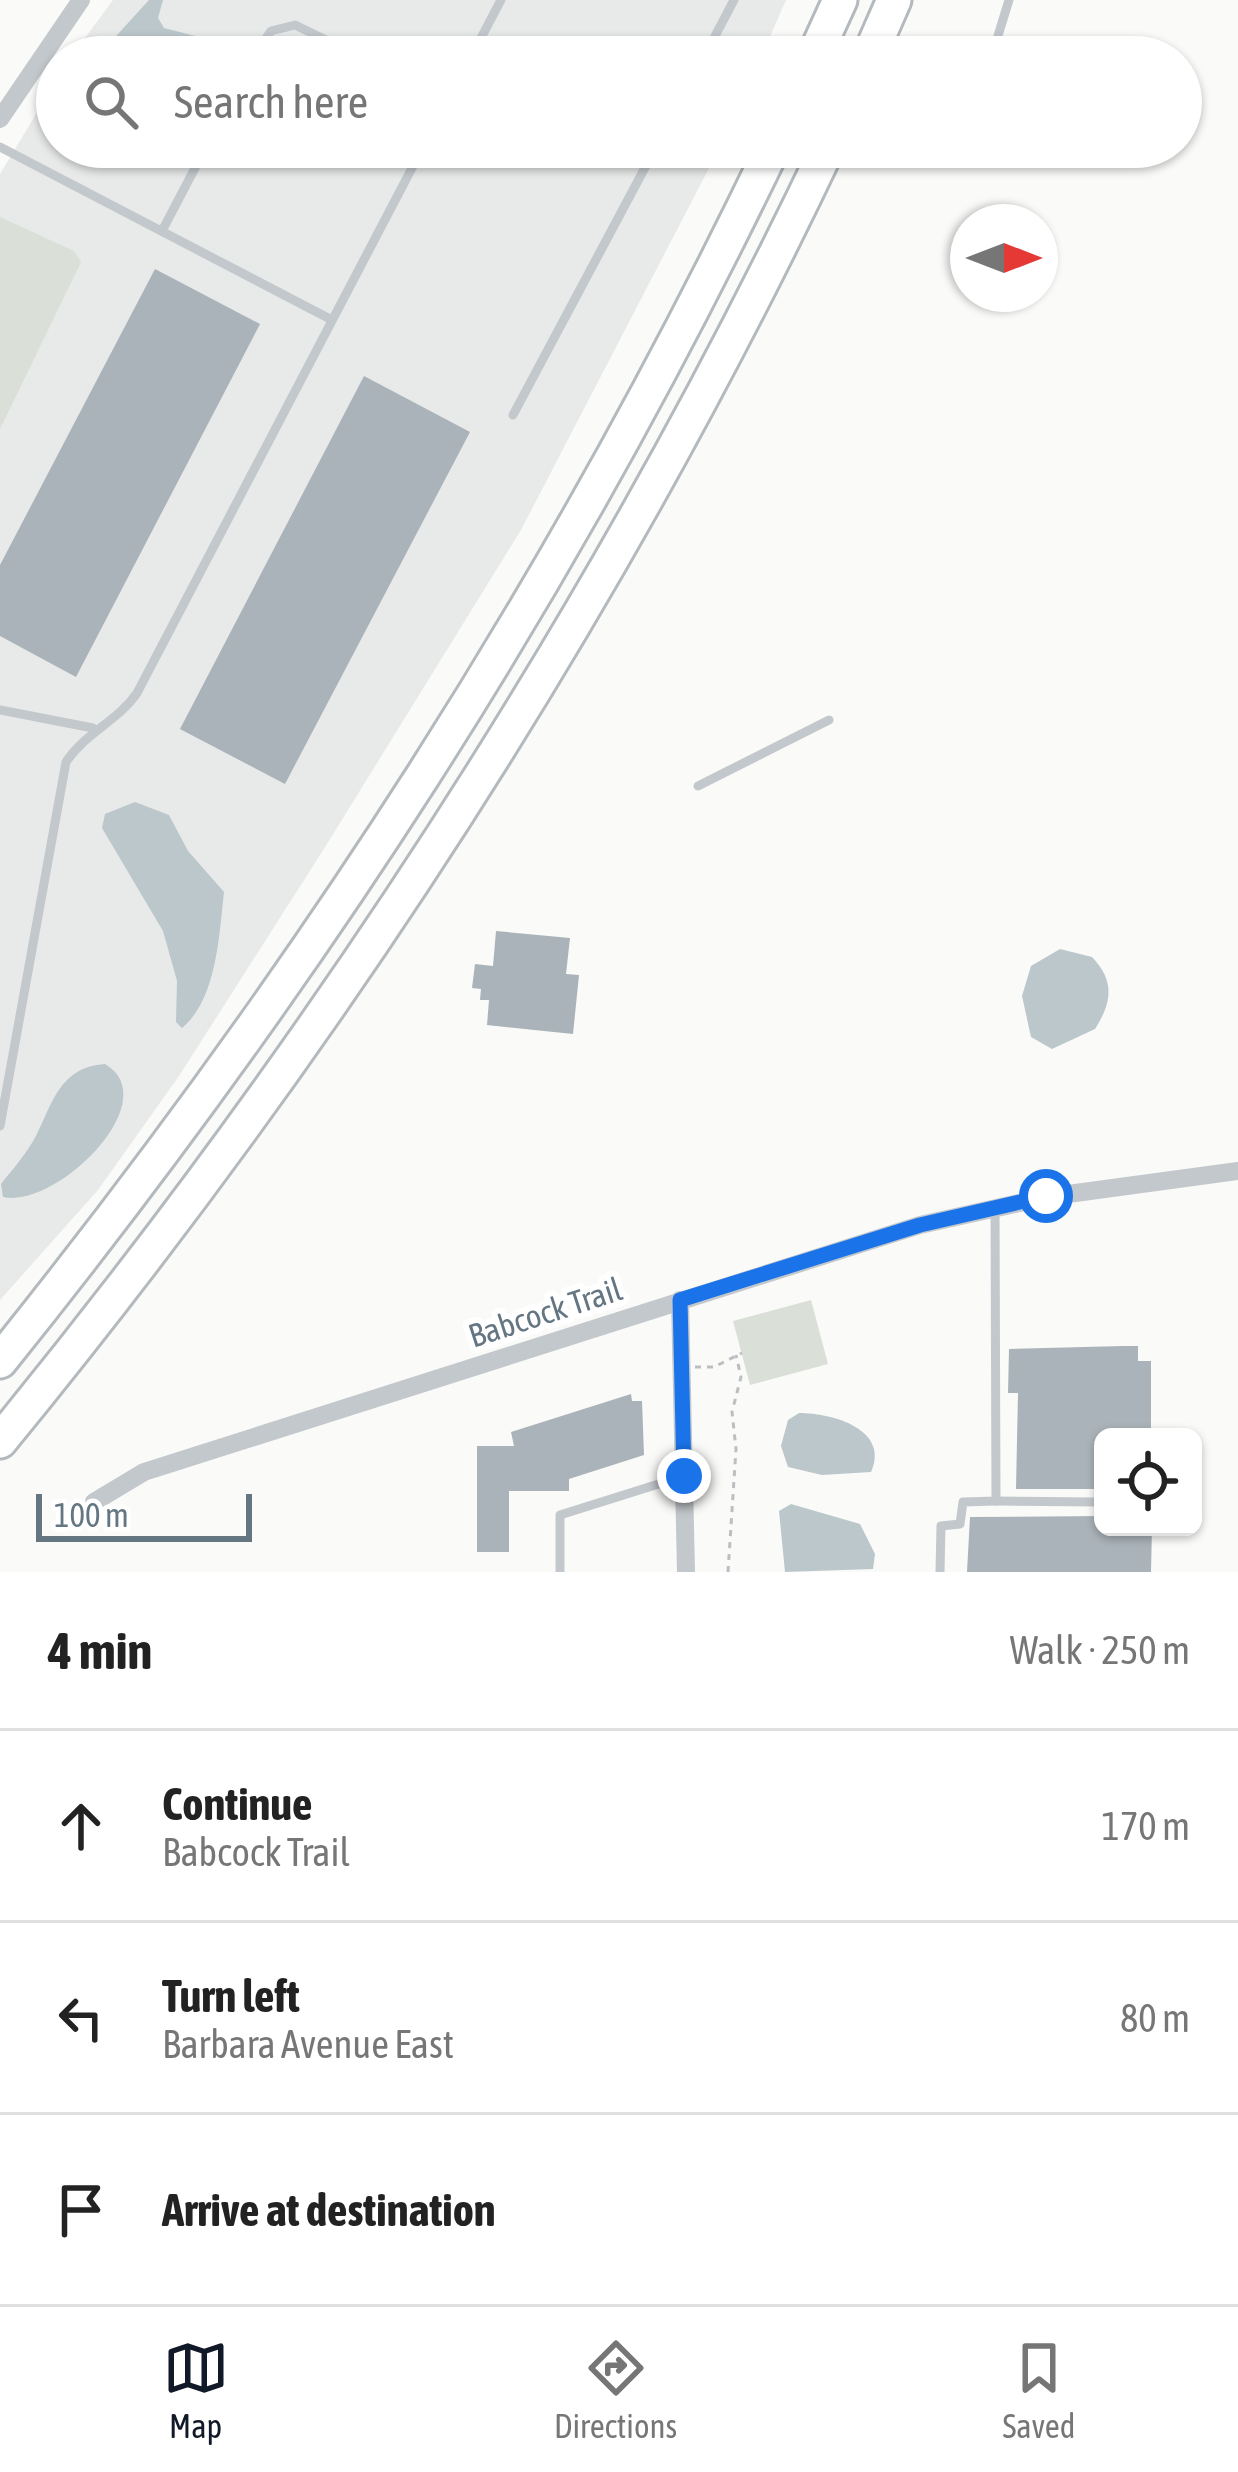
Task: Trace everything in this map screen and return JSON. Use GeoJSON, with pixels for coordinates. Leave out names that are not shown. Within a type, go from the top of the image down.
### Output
{"type":"FeatureCollection","features":[{"type":"Feature","properties":{"kind":"highway"},"geometry":{"type":"LineString","coordinates":[[824,36],[840,0]]}},
{"type":"Feature","properties":{"kind":"highway"},"geometry":{"type":"LineString","coordinates":[[878,36],[894,0]]}},
{"type":"Feature","properties":{"kind":"highway"},"geometry":{"type":"LineString","coordinates":[[0,1361],[102,1235],[295,975],[460,724],[613,462],[762,168]]}},
{"type":"Feature","properties":{"kind":"highway"},"geometry":{"type":"LineString","coordinates":[[0,1468],[140,1267],[351,981],[537,692],[692,421],[818,168]]}},
{"type":"Feature","properties":{"kind":"highway"},"geometry":{"type":"LineString","coordinates":[[0,1348],[102,1235]]}},
{"type":"Feature","properties":{"kind":"highway"},"geometry":{"type":"LineString","coordinates":[[0,1441],[140,1267]]}},
{"type":"Feature","properties":{"kind":"street"},"geometry":{"type":"LineString","coordinates":[[56,36],[81,0]]}},
{"type":"Feature","properties":{"kind":"street"},"geometry":{"type":"LineString","coordinates":[[0,119],[36,66]]}},
{"type":"Feature","properties":{"kind":"street","name":"Babcock Trail"},"geometry":{"type":"LineString","coordinates":[[94,1502],[144,1472],[680,1300],[995,1206],[1238,1171]]}},
{"type":"Feature","properties":{"kind":"street"},"geometry":{"type":"LineString","coordinates":[[680,1300],[686,1572]]}},
{"type":"Feature","properties":{"kind":"lane"},"geometry":{"type":"LineString","coordinates":[[482,36],[501,0]]}},
{"type":"Feature","properties":{"kind":"lane"},"geometry":{"type":"LineString","coordinates":[[715,36],[734,0]]}},
{"type":"Feature","properties":{"kind":"lane"},"geometry":{"type":"LineString","coordinates":[[998,36],[1009,0]]}},
{"type":"Feature","properties":{"kind":"lane"},"geometry":{"type":"LineString","coordinates":[[268,36],[295,25],[318,36]]}},
{"type":"Feature","properties":{"kind":"lane"},"geometry":{"type":"LineString","coordinates":[[0,147],[36,166]]}},
{"type":"Feature","properties":{"kind":"lane"},"geometry":{"type":"LineString","coordinates":[[40,168],[332,320]]}},
{"type":"Feature","properties":{"kind":"lane"},"geometry":{"type":"LineString","coordinates":[[162,231],[195,168]]}},
{"type":"Feature","properties":{"kind":"lane"},"geometry":{"type":"LineString","coordinates":[[0,1126],[59,778],[93,728],[128,706],[137,693],[412,168]]}},
{"type":"Feature","properties":{"kind":"lane"},"geometry":{"type":"LineString","coordinates":[[513,415],[645,168]]}},
{"type":"Feature","properties":{"kind":"lane"},"geometry":{"type":"LineString","coordinates":[[0,710],[93,728]]}},
{"type":"Feature","properties":{"kind":"lane"},"geometry":{"type":"LineString","coordinates":[[698,786],[830,720]]}},
{"type":"Feature","properties":{"kind":"lane"},"geometry":{"type":"LineString","coordinates":[[995,1206],[996,1501]]}},
{"type":"Feature","properties":{"kind":"lane"},"geometry":{"type":"LineString","coordinates":[[560,1572],[560,1515],[684,1476]]}},
{"type":"Feature","properties":{"kind":"lane"},"geometry":{"type":"LineString","coordinates":[[940,1572],[941,1526],[960,1524],[963,1502],[1094,1502]]}},
{"type":"Feature","properties":{"kind":"path"},"geometry":{"type":"LineString","coordinates":[[682,1368],[714,1367],[739,1354],[741,1377],[732,1412],[736,1449],[728,1572]]}},
{"type":"Feature","properties":{"kind":"shaded area"},"geometry":{"type":"Polygon","coordinates":[[[113,0],[786,0],[770,36],[86,36],[113,0]]]}},
{"type":"Feature","properties":{"kind":"shaded area"},"geometry":{"type":"Polygon","coordinates":[[[149,0],[163,0],[158,18],[164,28],[195,36],[116,36],[149,0]]]}},
{"type":"Feature","properties":{"kind":"shaded area"},"geometry":{"type":"Polygon","coordinates":[[[36,114],[36,168],[709,168],[521,530],[327,844],[179,1076],[98,1190],[0,1300],[0,174],[36,114]]]}},
{"type":"Feature","properties":{"kind":"shaded area"},"geometry":{"type":"Polygon","coordinates":[[[0,217],[74,251],[81,262],[0,429],[0,217]]]}},
{"type":"Feature","properties":{"kind":"shaded area"},"geometry":{"type":"Polygon","coordinates":[[[135,802],[169,815],[188,851],[224,892],[209,984],[194,1016],[182,1028],[176,1022],[177,981],[163,931],[102,828],[105,814],[135,802]]]}},
{"type":"Feature","properties":{"kind":"shaded area"},"geometry":{"type":"Polygon","coordinates":[[[1060,949],[1092,957],[1105,975],[1108,992],[1095,1029],[1052,1049],[1031,1037],[1022,996],[1031,966],[1060,949]]]}},
{"type":"Feature","properties":{"kind":"shaded area"},"geometry":{"type":"Polygon","coordinates":[[[105,1064],[121,1081],[123,1102],[98,1148],[50,1186],[25,1196],[3,1197],[1,1184],[32,1142],[60,1088],[78,1072],[105,1064]]]}},
{"type":"Feature","properties":{"kind":"shaded area"},"geometry":{"type":"Polygon","coordinates":[[[811,1300],[828,1364],[750,1385],[733,1321],[811,1300]]]}},
{"type":"Feature","properties":{"kind":"shaded area"},"geometry":{"type":"Polygon","coordinates":[[[799,1413],[841,1420],[865,1434],[875,1457],[871,1472],[822,1475],[788,1467],[781,1446],[788,1420],[799,1413]]]}},
{"type":"Feature","properties":{"kind":"shaded area"},"geometry":{"type":"Polygon","coordinates":[[[791,1504],[860,1524],[875,1554],[873,1569],[785,1572],[779,1511],[791,1504]]]}},
{"type":"Feature","properties":{"kind":"building"},"geometry":{"type":"Polygon","coordinates":[[[155,269],[260,324],[76,677],[0,636],[0,565],[155,269]]]}},
{"type":"Feature","properties":{"kind":"building"},"geometry":{"type":"Polygon","coordinates":[[[364,376],[470,432],[285,784],[180,729],[364,376]]]}},
{"type":"Feature","properties":{"kind":"building"},"geometry":{"type":"Polygon","coordinates":[[[496,931],[570,938],[566,974],[579,975],[573,1034],[487,1025],[489,1000],[480,1000],[481,989],[472,988],[475,964],[493,966],[496,931]]]}},
{"type":"Feature","properties":{"kind":"building"},"geometry":{"type":"Polygon","coordinates":[[[1138,1346],[1138,1361],[1151,1361],[1151,1428],[1094,1428],[1094,1489],[1016,1489],[1018,1393],[1008,1393],[1009,1349],[1138,1346]]]}},
{"type":"Feature","properties":{"kind":"building"},"geometry":{"type":"Polygon","coordinates":[[[631,1394],[632,1401],[642,1401],[644,1455],[569,1479],[569,1491],[509,1491],[509,1552],[477,1552],[477,1446],[514,1446],[511,1432],[631,1394]]]}},
{"type":"Feature","properties":{"kind":"building"},"geometry":{"type":"Polygon","coordinates":[[[1094,1516],[1094,1536],[1152,1536],[1151,1572],[967,1572],[970,1517],[1094,1516]]]}},
{"type":"Feature","properties":{"kind":"route"},"geometry":{"type":"LineString","coordinates":[[684,1476],[680,1300],[920,1225],[1046,1196]]}}]}
